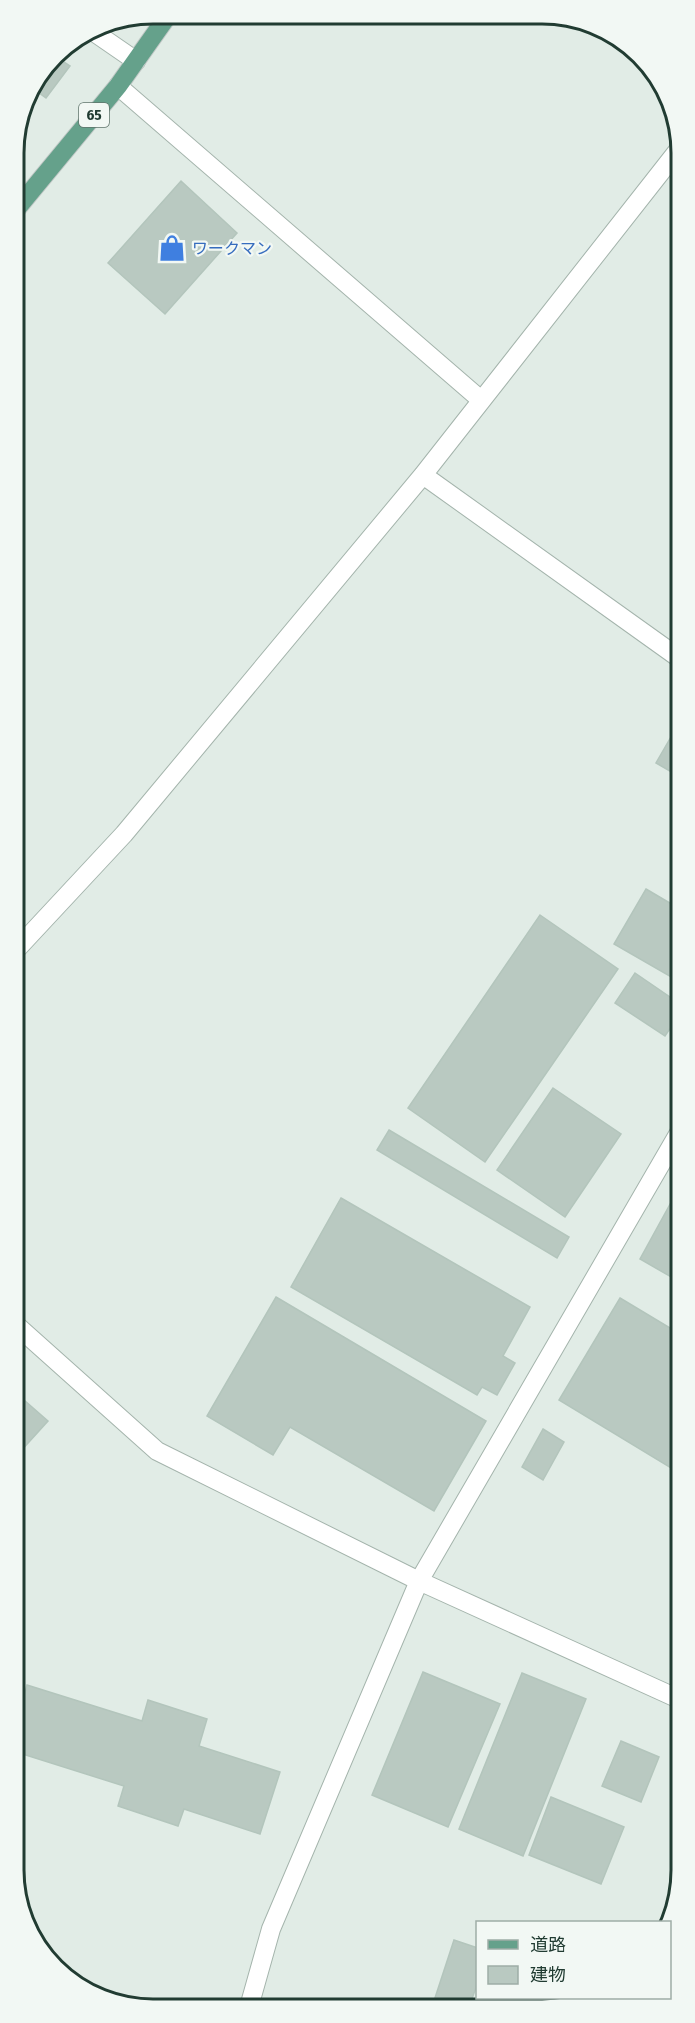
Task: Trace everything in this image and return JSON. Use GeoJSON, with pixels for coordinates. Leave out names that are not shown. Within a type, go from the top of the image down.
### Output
{"type":"FeatureCollection","features":[{"type":"Feature","properties":{"kind":"main road","name":"65"},"geometry":{"type":"LineString","coordinates":[[24,200],[117,86],[162,24]]}},
{"type":"Feature","properties":{"kind":"street"},"geometry":{"type":"LineString","coordinates":[[99,36],[136,61]]}},
{"type":"Feature","properties":{"kind":"street"},"geometry":{"type":"LineString","coordinates":[[117,86],[481,400]]}},
{"type":"Feature","properties":{"kind":"street"},"geometry":{"type":"LineString","coordinates":[[24,941],[124,834],[423,475],[671,159]]}},
{"type":"Feature","properties":{"kind":"street"},"geometry":{"type":"LineString","coordinates":[[423,475],[671,652]]}},
{"type":"Feature","properties":{"kind":"street"},"geometry":{"type":"LineString","coordinates":[[251,1999],[271,1929],[419,1581],[671,1147]]}},
{"type":"Feature","properties":{"kind":"street"},"geometry":{"type":"LineString","coordinates":[[24,1332],[158,1451],[419,1581],[671,1695]]}},
{"type":"Feature","properties":{"kind":"building"},"geometry":{"type":"Polygon","coordinates":[[[63,61],[70,66],[46,98],[39,93],[63,61]]]}},
{"type":"Feature","properties":{"kind":"building"},"geometry":{"type":"Polygon","coordinates":[[[181,181],[237,233],[165,314],[108,263],[181,181]]]}},
{"type":"Feature","properties":{"kind":"building"},"geometry":{"type":"Polygon","coordinates":[[[671,737],[671,772],[656,763],[671,737]]]}},
{"type":"Feature","properties":{"kind":"building"},"geometry":{"type":"Polygon","coordinates":[[[646,889],[671,904],[671,977],[614,944],[646,889]]]}},
{"type":"Feature","properties":{"kind":"building"},"geometry":{"type":"Polygon","coordinates":[[[540,915],[618,969],[485,1162],[408,1108],[540,915]]]}},
{"type":"Feature","properties":{"kind":"building"},"geometry":{"type":"Polygon","coordinates":[[[635,973],[671,998],[671,1027],[665,1036],[615,1003],[635,973]]]}},
{"type":"Feature","properties":{"kind":"building"},"geometry":{"type":"Polygon","coordinates":[[[553,1088],[621,1134],[565,1217],[497,1170],[553,1088]]]}},
{"type":"Feature","properties":{"kind":"building"},"geometry":{"type":"Polygon","coordinates":[[[389,1130],[569,1237],[557,1258],[377,1150],[389,1130]]]}},
{"type":"Feature","properties":{"kind":"building"},"geometry":{"type":"Polygon","coordinates":[[[341,1198],[530,1307],[503,1356],[515,1363],[497,1395],[482,1387],[477,1395],[291,1287],[341,1198]]]}},
{"type":"Feature","properties":{"kind":"building"},"geometry":{"type":"Polygon","coordinates":[[[671,1202],[671,1277],[640,1259],[671,1202]]]}},
{"type":"Feature","properties":{"kind":"building"},"geometry":{"type":"Polygon","coordinates":[[[276,1297],[486,1421],[434,1511],[290,1427],[273,1455],[207,1416],[276,1297]]]}},
{"type":"Feature","properties":{"kind":"building"},"geometry":{"type":"Polygon","coordinates":[[[620,1298],[671,1329],[671,1468],[559,1400],[620,1298]]]}},
{"type":"Feature","properties":{"kind":"building"},"geometry":{"type":"Polygon","coordinates":[[[24,1400],[48,1421],[24,1448],[24,1400]]]}},
{"type":"Feature","properties":{"kind":"building"},"geometry":{"type":"Polygon","coordinates":[[[543,1429],[564,1442],[543,1480],[522,1467],[543,1429]]]}},
{"type":"Feature","properties":{"kind":"building"},"geometry":{"type":"Polygon","coordinates":[[[423,1672],[500,1704],[448,1827],[372,1795],[423,1672]]]}},
{"type":"Feature","properties":{"kind":"building"},"geometry":{"type":"Polygon","coordinates":[[[522,1673],[586,1699],[523,1856],[459,1829],[522,1673]]]}},
{"type":"Feature","properties":{"kind":"building"},"geometry":{"type":"Polygon","coordinates":[[[27,1685],[142,1721],[148,1700],[207,1719],[199,1746],[280,1772],[260,1834],[184,1809],[178,1826],[118,1806],[124,1786],[24,1755],[24,1696],[27,1685]]]}},
{"type":"Feature","properties":{"kind":"building"},"geometry":{"type":"Polygon","coordinates":[[[621,1741],[659,1757],[641,1802],[602,1786],[621,1741]]]}},
{"type":"Feature","properties":{"kind":"building"},"geometry":{"type":"Polygon","coordinates":[[[551,1797],[624,1827],[601,1884],[529,1855],[551,1797]]]}},
{"type":"Feature","properties":{"kind":"building"},"geometry":{"type":"Polygon","coordinates":[[[454,1940],[476,1947],[476,1988],[472,1999],[435,1999],[454,1940]]]}},
{"type":"Feature","properties":{"kind":"place","name":"ワークマン"},"geometry":{"type":"Point","coordinates":[172,248]}}]}
